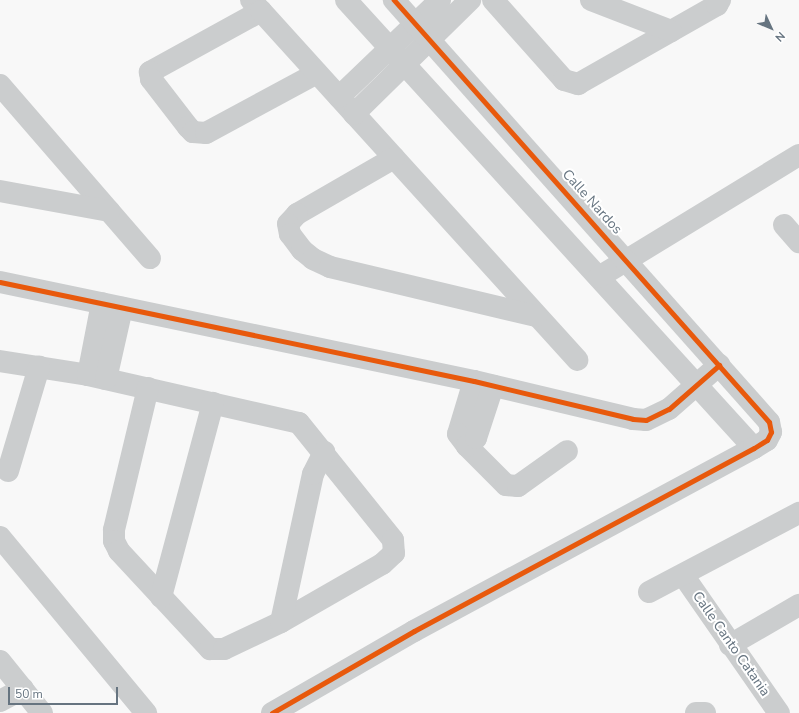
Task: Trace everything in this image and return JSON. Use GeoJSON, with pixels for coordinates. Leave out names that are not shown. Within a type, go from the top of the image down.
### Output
{"type":"FeatureCollection","features":[{"type":"Feature","properties":{"kind":"street"},"geometry":{"type":"LineString","coordinates":[[272,713],[414,631],[754,448],[695,386],[599,277],[346,0]]}},
{"type":"Feature","properties":{"kind":"street","name":"Calle Nardos"},"geometry":{"type":"LineString","coordinates":[[394,0],[627,259],[770,422],[771,432],[767,440],[754,448]]}},
{"type":"Feature","properties":{"kind":"street"},"geometry":{"type":"LineString","coordinates":[[339,97],[440,0]]}},
{"type":"Feature","properties":{"kind":"street"},"geometry":{"type":"LineString","coordinates":[[354,114],[470,0]]}},
{"type":"Feature","properties":{"kind":"street"},"geometry":{"type":"LineString","coordinates":[[493,0],[570,84],[578,84],[671,31],[720,0]]}},
{"type":"Feature","properties":{"kind":"street"},"geometry":{"type":"LineString","coordinates":[[591,0],[671,31]]}},
{"type":"Feature","properties":{"kind":"street"},"geometry":{"type":"LineString","coordinates":[[317,73],[206,133],[193,132],[188,127],[151,79],[150,72],[256,5],[577,360]]}},
{"type":"Feature","properties":{"kind":"street"},"geometry":{"type":"LineString","coordinates":[[0,85],[150,258]]}},
{"type":"Feature","properties":{"kind":"street"},"geometry":{"type":"LineString","coordinates":[[599,277],[799,155]]}},
{"type":"Feature","properties":{"kind":"street"},"geometry":{"type":"LineString","coordinates":[[394,158],[297,214],[288,224],[290,234],[302,250],[313,259],[330,267],[536,316]]}},
{"type":"Feature","properties":{"kind":"street"},"geometry":{"type":"LineString","coordinates":[[0,191],[109,211]]}},
{"type":"Feature","properties":{"kind":"street"},"geometry":{"type":"LineString","coordinates":[[784,225],[799,242]]}},
{"type":"Feature","properties":{"kind":"street"},"geometry":{"type":"LineString","coordinates":[[0,282],[646,420],[669,409],[719,365]]}},
{"type":"Feature","properties":{"kind":"street"},"geometry":{"type":"LineString","coordinates":[[97,377],[112,305]]}},
{"type":"Feature","properties":{"kind":"street"},"geometry":{"type":"LineString","coordinates":[[0,361],[97,377],[148,388],[213,403],[300,424],[324,452],[393,540],[394,552],[382,564],[281,622],[224,649],[210,648],[119,551],[114,540],[114,530],[148,388]]}},
{"type":"Feature","properties":{"kind":"street"},"geometry":{"type":"LineString","coordinates":[[8,471],[39,367]]}},
{"type":"Feature","properties":{"kind":"street"},"geometry":{"type":"LineString","coordinates":[[483,384],[476,438],[467,446],[506,485],[511,487],[518,486],[567,451]]}},
{"type":"Feature","properties":{"kind":"street"},"geometry":{"type":"LineString","coordinates":[[161,597],[213,403]]}},
{"type":"Feature","properties":{"kind":"street"},"geometry":{"type":"LineString","coordinates":[[281,622],[313,474],[324,452]]}},
{"type":"Feature","properties":{"kind":"street","name":"Calle Canto Catania"},"geometry":{"type":"LineString","coordinates":[[649,592],[799,513]]}},
{"type":"Feature","properties":{"kind":"street"},"geometry":{"type":"LineString","coordinates":[[0,537],[146,713]]}},
{"type":"Feature","properties":{"kind":"street","name":"Calle Canto Catania"},"geometry":{"type":"LineString","coordinates":[[682,575],[779,713]]}},
{"type":"Feature","properties":{"kind":"street"},"geometry":{"type":"LineString","coordinates":[[730,645],[799,606]]}},
{"type":"Feature","properties":{"kind":"street"},"geometry":{"type":"LineString","coordinates":[[0,661],[42,713]]}},
{"type":"Feature","properties":{"kind":"street"},"geometry":{"type":"LineString","coordinates":[[0,701],[23,689]]}},
{"type":"Feature","properties":{"kind":"street"},"geometry":{"type":"LineString","coordinates":[[696,713],[705,713]]}},
{"type":"Feature","properties":{"kind":"cycle path"},"geometry":{"type":"LineString","coordinates":[[272,713],[414,631],[754,448],[767,440],[771,432],[769,422],[394,0]]}},
{"type":"Feature","properties":{"kind":"cycle path"},"geometry":{"type":"LineString","coordinates":[[0,282],[474,381],[633,419],[646,420],[669,409],[719,365]]}}]}
